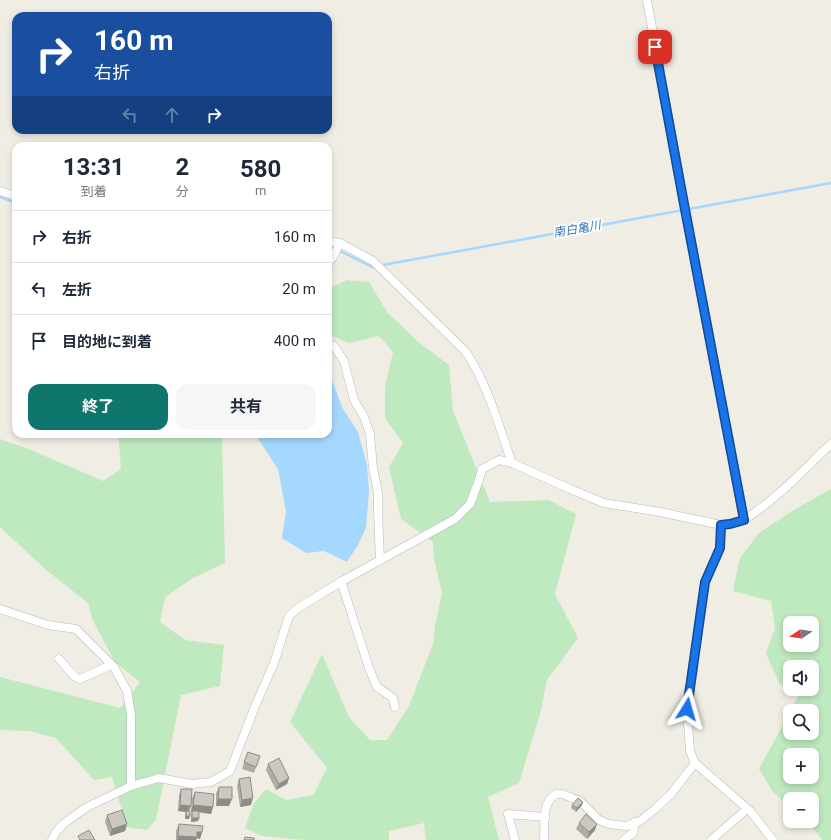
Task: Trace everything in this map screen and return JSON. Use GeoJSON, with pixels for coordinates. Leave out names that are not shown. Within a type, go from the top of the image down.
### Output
{"type":"FeatureCollection","features":[{"type":"Feature","properties":{"kind":"street"},"geometry":{"type":"LineString","coordinates":[[647,0],[744,520]]}},
{"type":"Feature","properties":{"kind":"street"},"geometry":{"type":"LineString","coordinates":[[0,191],[12,195]]}},
{"type":"Feature","properties":{"kind":"street"},"geometry":{"type":"LineString","coordinates":[[332,242],[340,243],[373,262],[466,352],[488,397],[512,463]]}},
{"type":"Feature","properties":{"kind":"street"},"geometry":{"type":"LineString","coordinates":[[332,257],[340,243]]}},
{"type":"Feature","properties":{"kind":"street"},"geometry":{"type":"LineString","coordinates":[[332,345],[344,361],[354,400],[364,417],[370,434],[373,468],[378,493],[380,560]]}},
{"type":"Feature","properties":{"kind":"street"},"geometry":{"type":"LineString","coordinates":[[52,840],[56,832],[63,824],[87,807],[131,786],[159,778],[192,784],[211,782],[230,771],[274,663],[289,616],[298,608],[341,581],[455,519],[470,504],[482,469],[499,460],[512,463],[604,503],[660,512],[721,525],[744,520],[772,499],[831,444]]}},
{"type":"Feature","properties":{"kind":"street"},"geometry":{"type":"LineString","coordinates":[[721,525],[720,548],[705,582],[687,709],[690,751],[695,763],[747,809],[773,840]]}},
{"type":"Feature","properties":{"kind":"street"},"geometry":{"type":"LineString","coordinates":[[341,581],[369,668],[377,687],[393,698],[395,707]]}},
{"type":"Feature","properties":{"kind":"street"},"geometry":{"type":"LineString","coordinates":[[0,609],[48,625],[76,629],[111,665],[127,691],[131,715],[131,786]]}},
{"type":"Feature","properties":{"kind":"street"},"geometry":{"type":"LineString","coordinates":[[59,659],[75,677],[80,678],[111,665]]}},
{"type":"Feature","properties":{"kind":"street"},"geometry":{"type":"LineString","coordinates":[[544,840],[545,807],[549,799],[556,794],[562,794],[580,800],[599,820],[609,824],[626,826],[648,815],[671,794],[695,763]]}},
{"type":"Feature","properties":{"kind":"street"},"geometry":{"type":"LineString","coordinates":[[711,840],[747,809]]}},
{"type":"Feature","properties":{"kind":"street"},"geometry":{"type":"LineString","coordinates":[[515,840],[508,814],[545,817]]}},
{"type":"Feature","properties":{"kind":"street"},"geometry":{"type":"LineString","coordinates":[[624,840],[633,833],[636,822]]}},
{"type":"Feature","properties":{"kind":"green space"},"geometry":{"type":"Polygon","coordinates":[[[347,280],[369,282],[387,312],[416,340],[449,365],[453,411],[490,502],[549,500],[576,514],[555,594],[578,638],[547,680],[540,714],[519,783],[488,797],[499,840],[426,840],[424,823],[389,831],[389,840],[304,840],[261,836],[245,828],[253,805],[266,789],[286,800],[313,795],[327,768],[290,722],[322,654],[349,717],[370,740],[387,740],[409,706],[433,644],[442,593],[434,559],[433,542],[401,519],[389,467],[403,443],[385,418],[385,387],[393,352],[379,336],[349,343],[332,336],[332,287],[347,280]]]}},
{"type":"Feature","properties":{"kind":"green space"},"geometry":{"type":"Polygon","coordinates":[[[118,438],[222,438],[225,563],[193,578],[165,597],[160,622],[185,640],[224,645],[220,686],[181,695],[156,820],[147,830],[127,827],[112,777],[94,780],[56,738],[29,731],[0,730],[0,677],[120,708],[140,682],[115,662],[92,619],[88,603],[45,569],[0,527],[0,439],[31,450],[103,481],[121,469],[118,438]]]}},
{"type":"Feature","properties":{"kind":"green space"},"geometry":{"type":"Polygon","coordinates":[[[831,489],[831,840],[822,840],[812,828],[819,828],[819,792],[783,792],[783,801],[773,792],[759,769],[783,725],[783,740],[819,740],[819,704],[794,704],[798,696],[819,696],[819,660],[783,660],[783,685],[779,683],[766,653],[775,628],[771,601],[733,591],[740,558],[759,533],[797,508],[831,489]]]}},
{"type":"Feature","properties":{"kind":"water"},"geometry":{"type":"Polygon","coordinates":[[[332,381],[343,409],[358,432],[367,465],[369,492],[366,528],[358,545],[347,562],[324,551],[306,553],[282,538],[286,511],[278,469],[258,438],[332,438],[332,381]]]}},
{"type":"Feature","properties":{"kind":"building"},"geometry":{"type":"Polygon","coordinates":[[[248,752],[260,756],[256,767],[244,762],[248,752]]]}},
{"type":"Feature","properties":{"kind":"building"},"geometry":{"type":"Polygon","coordinates":[[[279,758],[289,778],[279,784],[268,764],[279,758]]]}},
{"type":"Feature","properties":{"kind":"building"},"geometry":{"type":"Polygon","coordinates":[[[250,777],[253,798],[242,800],[239,779],[250,777]]]}},
{"type":"Feature","properties":{"kind":"building"},"geometry":{"type":"Polygon","coordinates":[[[219,787],[232,787],[232,799],[218,799],[219,787]]]}},
{"type":"Feature","properties":{"kind":"building"},"geometry":{"type":"Polygon","coordinates":[[[181,789],[192,789],[191,806],[180,805],[181,789]]]}},
{"type":"Feature","properties":{"kind":"building"},"geometry":{"type":"Polygon","coordinates":[[[195,792],[214,794],[213,807],[193,805],[195,792]]]}},
{"type":"Feature","properties":{"kind":"building"},"geometry":{"type":"Polygon","coordinates":[[[578,798],[583,802],[577,808],[572,805],[578,798]]]}},
{"type":"Feature","properties":{"kind":"building"},"geometry":{"type":"Polygon","coordinates":[[[122,810],[127,824],[112,829],[107,815],[122,810]]]}},
{"type":"Feature","properties":{"kind":"building"},"geometry":{"type":"Polygon","coordinates":[[[186,811],[190,811],[190,816],[186,816],[186,811]]]}},
{"type":"Feature","properties":{"kind":"building"},"geometry":{"type":"Polygon","coordinates":[[[192,811],[199,811],[199,818],[192,818],[192,811]]]}},
{"type":"Feature","properties":{"kind":"building"},"geometry":{"type":"Polygon","coordinates":[[[586,814],[597,824],[589,832],[579,823],[586,814]]]}},
{"type":"Feature","properties":{"kind":"building"},"geometry":{"type":"Polygon","coordinates":[[[179,824],[203,826],[202,832],[197,832],[197,837],[178,836],[179,824]]]}},
{"type":"Feature","properties":{"kind":"building"},"geometry":{"type":"Polygon","coordinates":[[[89,830],[95,840],[80,840],[78,836],[89,830]]]}},
{"type":"Feature","properties":{"kind":"building"},"geometry":{"type":"Polygon","coordinates":[[[245,837],[254,838],[254,840],[244,840],[245,837]]]}},
{"type":"Feature","properties":{"kind":"waterway","name":"南白亀川"},"geometry":{"type":"LineString","coordinates":[[332,247],[372,267],[831,183]]}},
{"type":"Feature","properties":{"kind":"waterway","name":"南白亀川"},"geometry":{"type":"LineString","coordinates":[[0,197],[12,202]]}},
{"type":"Feature","properties":{"kind":"route"},"geometry":{"type":"LineString","coordinates":[[655,47],[744,520],[721,525],[720,548],[705,582],[687,709]]}}]}
